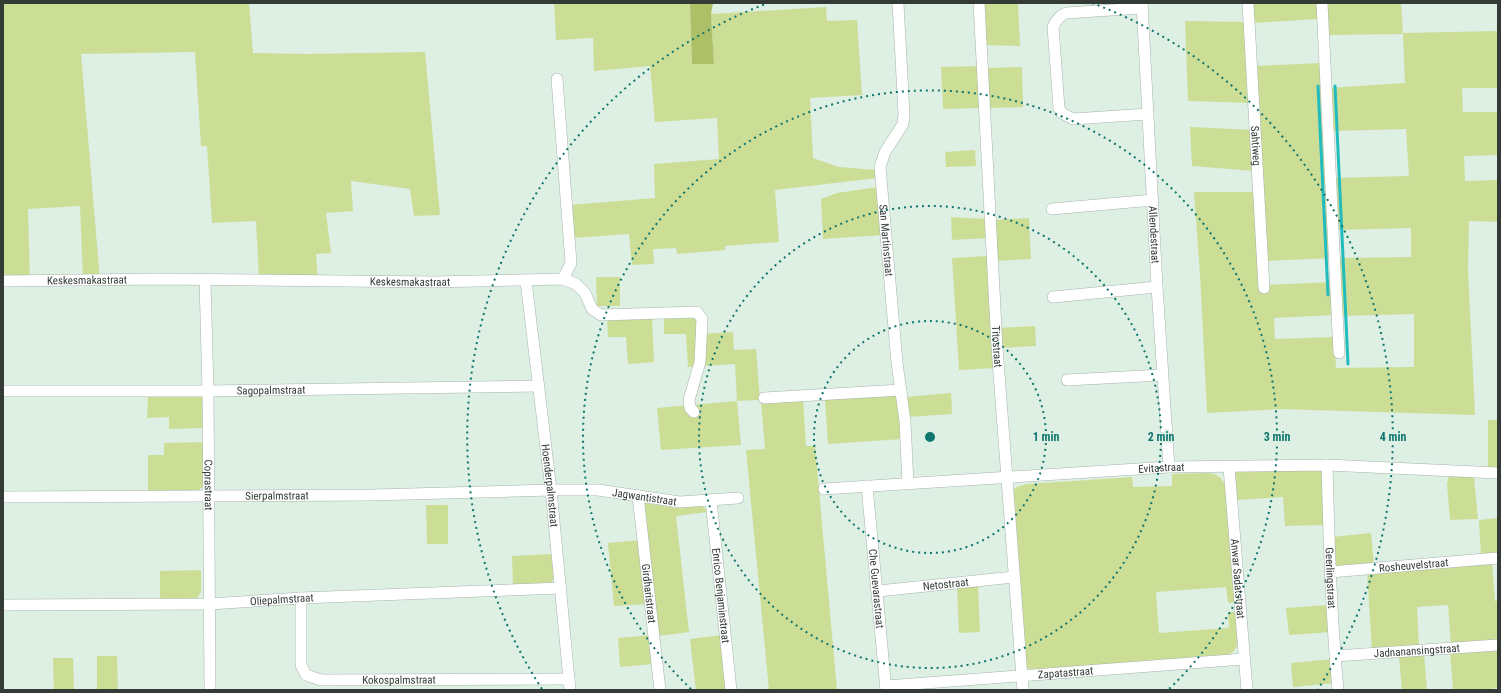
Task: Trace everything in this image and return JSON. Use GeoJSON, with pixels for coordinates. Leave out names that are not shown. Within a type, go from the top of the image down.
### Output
{"type":"FeatureCollection","features":[{"type":"Feature","properties":{"kind":"street","name":"San Martinstraat"},"geometry":{"type":"LineString","coordinates":[[898,3],[904,114],[903,124],[885,152],[880,167],[905,421],[908,484]]}},
{"type":"Feature","properties":{"kind":"street","name":"Titostraat"},"geometry":{"type":"LineString","coordinates":[[979,3],[997,348],[1023,690]]}},
{"type":"Feature","properties":{"kind":"street","name":"Sahtiweg"},"geometry":{"type":"LineString","coordinates":[[1248,3],[1264,288]]}},
{"type":"Feature","properties":{"kind":"street"},"geometry":{"type":"LineString","coordinates":[[1322,3],[1339,353]]}},
{"type":"Feature","properties":{"kind":"street"},"geometry":{"type":"LineString","coordinates":[[1142,6],[1066,13],[1055,21],[1053,27],[1059,108],[1062,113],[1073,119],[1148,114]]}},
{"type":"Feature","properties":{"kind":"street","name":"Allendestraat"},"geometry":{"type":"LineString","coordinates":[[1142,6],[1162,374],[1169,467]]}},
{"type":"Feature","properties":{"kind":"street"},"geometry":{"type":"LineString","coordinates":[[557,78],[571,262],[563,279],[576,284],[585,293],[592,309],[601,315],[697,312],[699,314],[702,319],[700,362],[689,400],[690,408],[694,412]]}},
{"type":"Feature","properties":{"kind":"street"},"geometry":{"type":"LineString","coordinates":[[1052,209],[1153,200]]}},
{"type":"Feature","properties":{"kind":"street","name":"Keskesmakastraat"},"geometry":{"type":"LineString","coordinates":[[3,282],[158,279],[434,282],[563,279]]}},
{"type":"Feature","properties":{"kind":"street","name":"Coprastraat"},"geometry":{"type":"LineString","coordinates":[[205,280],[208,391],[210,690]]}},
{"type":"Feature","properties":{"kind":"street","name":"Hoenderpalmstraat"},"geometry":{"type":"LineString","coordinates":[[526,281],[540,386],[570,685]]}},
{"type":"Feature","properties":{"kind":"street"},"geometry":{"type":"LineString","coordinates":[[1053,297],[1157,287]]}},
{"type":"Feature","properties":{"kind":"street"},"geometry":{"type":"LineString","coordinates":[[1067,380],[1162,374]]}},
{"type":"Feature","properties":{"kind":"street","name":"Sagopalmstraat"},"geometry":{"type":"LineString","coordinates":[[3,391],[208,391],[540,386]]}},
{"type":"Feature","properties":{"kind":"street"},"geometry":{"type":"LineString","coordinates":[[764,398],[901,390]]}},
{"type":"Feature","properties":{"kind":"street","name":"Evitastraat"},"geometry":{"type":"LineString","coordinates":[[824,489],[1169,467],[1327,465],[1498,473]]}},
{"type":"Feature","properties":{"kind":"street","name":"Geerlingstraat"},"geometry":{"type":"LineString","coordinates":[[1327,465],[1330,572],[1338,690]]}},
{"type":"Feature","properties":{"kind":"street","name":"Anwar Sadatstraat"},"geometry":{"type":"LineString","coordinates":[[1229,466],[1247,690]]}},
{"type":"Feature","properties":{"kind":"street","name":"Che Guevarastraat"},"geometry":{"type":"LineString","coordinates":[[867,486],[886,688]]}},
{"type":"Feature","properties":{"kind":"street","name":"Sierpalmstraat"},"geometry":{"type":"LineString","coordinates":[[3,497],[373,495],[551,490]]}},
{"type":"Feature","properties":{"kind":"street","name":"Jagwantistraat"},"geometry":{"type":"LineString","coordinates":[[551,490],[598,490],[680,502],[738,498]]}},
{"type":"Feature","properties":{"kind":"street","name":"Girdharistraat"},"geometry":{"type":"LineString","coordinates":[[638,496],[660,690]]}},
{"type":"Feature","properties":{"kind":"street","name":"Enrico Benjaminstraat"},"geometry":{"type":"LineString","coordinates":[[711,500],[731,690]]}},
{"type":"Feature","properties":{"kind":"street","name":"Rosheuvelstraat"},"geometry":{"type":"LineString","coordinates":[[1330,572],[1498,558]]}},
{"type":"Feature","properties":{"kind":"street","name":"Netostraat"},"geometry":{"type":"LineString","coordinates":[[878,591],[1014,577]]}},
{"type":"Feature","properties":{"kind":"street","name":"Oliepalmstraat"},"geometry":{"type":"LineString","coordinates":[[3,605],[210,604],[301,598],[561,588]]}},
{"type":"Feature","properties":{"kind":"street","name":"Kokospalmstraat"},"geometry":{"type":"LineString","coordinates":[[301,598],[301,665],[306,675],[321,680],[570,685]]}},
{"type":"Feature","properties":{"kind":"street","name":"Jadnanansingstraat"},"geometry":{"type":"LineString","coordinates":[[1335,656],[1498,645]]}},
{"type":"Feature","properties":{"kind":"street","name":"Zapatastraat"},"geometry":{"type":"LineString","coordinates":[[886,688],[1244,659]]}},
{"type":"Feature","properties":{"kind":"green space"},"geometry":{"type":"Polygon","coordinates":[[[3,3],[249,3],[253,53],[306,54],[425,52],[440,215],[414,216],[410,189],[351,181],[353,211],[326,213],[331,253],[316,254],[318,281],[259,279],[256,221],[212,223],[207,146],[201,146],[195,52],[81,54],[100,281],[83,281],[80,206],[28,209],[30,282],[3,282],[3,3]]]}},
{"type":"Feature","properties":{"kind":"green space"},"geometry":{"type":"Polygon","coordinates":[[[554,3],[690,3],[692,64],[714,64],[711,14],[826,7],[827,21],[857,20],[862,95],[810,98],[813,158],[839,167],[877,170],[878,178],[775,190],[779,242],[725,246],[725,250],[677,254],[676,248],[653,249],[654,264],[632,265],[629,234],[573,238],[570,205],[655,198],[654,164],[719,159],[717,118],[655,122],[650,66],[594,71],[593,38],[556,40],[554,3]]]}},
{"type":"Feature","properties":{"kind":"green space"},"geometry":{"type":"Polygon","coordinates":[[[690,3],[713,3],[711,14],[714,64],[692,64],[690,3]]]}},
{"type":"Feature","properties":{"kind":"green space"},"geometry":{"type":"Polygon","coordinates":[[[982,3],[1018,4],[1020,46],[984,45],[982,3]]]}},
{"type":"Feature","properties":{"kind":"green space"},"geometry":{"type":"Polygon","coordinates":[[[1251,3],[1317,3],[1318,19],[1252,23],[1251,3]]]}},
{"type":"Feature","properties":{"kind":"green space"},"geometry":{"type":"Polygon","coordinates":[[[1325,3],[1401,3],[1403,33],[1498,31],[1498,88],[1462,88],[1463,112],[1498,112],[1498,155],[1464,156],[1465,181],[1498,180],[1498,222],[1469,221],[1468,269],[1475,415],[1279,409],[1207,413],[1194,192],[1256,192],[1267,285],[1333,282],[1334,315],[1274,318],[1275,339],[1334,337],[1336,368],[1414,367],[1414,314],[1341,316],[1338,258],[1411,257],[1411,228],[1337,230],[1333,178],[1409,176],[1406,129],[1331,131],[1329,88],[1405,83],[1403,34],[1327,35],[1325,3]]]}},
{"type":"Feature","properties":{"kind":"green space"},"geometry":{"type":"Polygon","coordinates":[[[1185,21],[1247,22],[1252,103],[1188,101],[1185,21]]]}},
{"type":"Feature","properties":{"kind":"green space"},"geometry":{"type":"Polygon","coordinates":[[[1322,63],[1333,258],[1265,261],[1255,66],[1322,63]]]}},
{"type":"Feature","properties":{"kind":"green space"},"geometry":{"type":"Polygon","coordinates":[[[979,66],[981,108],[943,109],[941,67],[979,66]]]}},
{"type":"Feature","properties":{"kind":"green space"},"geometry":{"type":"Polygon","coordinates":[[[1022,67],[1023,107],[987,108],[986,68],[1022,67]]]}},
{"type":"Feature","properties":{"kind":"green space"},"geometry":{"type":"Polygon","coordinates":[[[1190,127],[1253,130],[1255,171],[1192,166],[1190,127]]]}},
{"type":"Feature","properties":{"kind":"green space"},"geometry":{"type":"Polygon","coordinates":[[[975,150],[976,166],[946,167],[945,152],[975,150]]]}},
{"type":"Feature","properties":{"kind":"green space"},"geometry":{"type":"Polygon","coordinates":[[[879,187],[883,235],[823,239],[821,199],[837,193],[879,187]]]}},
{"type":"Feature","properties":{"kind":"green space"},"geometry":{"type":"Polygon","coordinates":[[[951,217],[987,219],[988,238],[952,240],[951,217]]]}},
{"type":"Feature","properties":{"kind":"green space"},"geometry":{"type":"Polygon","coordinates":[[[1029,218],[1031,259],[995,261],[993,220],[1029,218]]]}},
{"type":"Feature","properties":{"kind":"green space"},"geometry":{"type":"Polygon","coordinates":[[[989,256],[995,368],[959,370],[952,258],[989,256]]]}},
{"type":"Feature","properties":{"kind":"green space"},"geometry":{"type":"Polygon","coordinates":[[[596,277],[620,277],[620,306],[597,306],[596,277]]]}},
{"type":"Feature","properties":{"kind":"green space"},"geometry":{"type":"Polygon","coordinates":[[[652,317],[654,362],[628,364],[626,337],[608,337],[607,318],[652,317]]]}},
{"type":"Feature","properties":{"kind":"green space"},"geometry":{"type":"Polygon","coordinates":[[[700,318],[701,334],[733,332],[734,350],[756,349],[760,400],[737,401],[735,364],[688,367],[686,334],[664,334],[664,319],[700,318]]]}},
{"type":"Feature","properties":{"kind":"green space"},"geometry":{"type":"Polygon","coordinates":[[[1035,326],[1036,346],[999,348],[998,328],[1035,326]]]}},
{"type":"Feature","properties":{"kind":"green space"},"geometry":{"type":"Polygon","coordinates":[[[951,393],[952,414],[908,417],[906,397],[951,393]]]}},
{"type":"Feature","properties":{"kind":"green space"},"geometry":{"type":"Polygon","coordinates":[[[894,394],[896,396],[903,439],[828,444],[825,399],[894,394]]]}},
{"type":"Feature","properties":{"kind":"green space"},"geometry":{"type":"Polygon","coordinates":[[[148,395],[200,395],[203,399],[204,428],[169,429],[169,417],[147,418],[148,395]]]}},
{"type":"Feature","properties":{"kind":"green space"},"geometry":{"type":"Polygon","coordinates":[[[803,399],[806,446],[815,446],[837,690],[769,690],[746,450],[765,449],[761,402],[803,399]]]}},
{"type":"Feature","properties":{"kind":"green space"},"geometry":{"type":"Polygon","coordinates":[[[737,401],[741,445],[661,450],[657,408],[737,401]]]}},
{"type":"Feature","properties":{"kind":"green space"},"geometry":{"type":"Polygon","coordinates":[[[1488,420],[1498,420],[1498,467],[1488,467],[1488,420]]]}},
{"type":"Feature","properties":{"kind":"green space"},"geometry":{"type":"Polygon","coordinates":[[[205,442],[204,485],[197,492],[148,493],[148,455],[164,455],[164,443],[205,442]]]}},
{"type":"Feature","properties":{"kind":"green space"},"geometry":{"type":"Polygon","coordinates":[[[1240,470],[1322,471],[1326,525],[1285,526],[1283,497],[1235,500],[1233,475],[1240,470]]]}},
{"type":"Feature","properties":{"kind":"green space"},"geometry":{"type":"Polygon","coordinates":[[[1205,473],[1217,475],[1225,485],[1235,602],[1228,603],[1226,587],[1156,592],[1159,633],[1229,628],[1228,612],[1236,612],[1236,648],[1229,655],[1035,670],[1025,667],[1012,491],[1017,487],[1027,484],[1132,477],[1133,487],[1172,486],[1172,474],[1205,473]]]}},
{"type":"Feature","properties":{"kind":"green space"},"geometry":{"type":"Polygon","coordinates":[[[1449,476],[1474,477],[1478,519],[1450,520],[1447,484],[1449,476]]]}},
{"type":"Feature","properties":{"kind":"green space"},"geometry":{"type":"Polygon","coordinates":[[[646,503],[675,508],[701,506],[708,512],[676,516],[689,632],[658,636],[644,505],[646,503]]]}},
{"type":"Feature","properties":{"kind":"green space"},"geometry":{"type":"Polygon","coordinates":[[[426,505],[448,505],[448,544],[427,544],[426,505]]]}},
{"type":"Feature","properties":{"kind":"green space"},"geometry":{"type":"Polygon","coordinates":[[[1498,518],[1498,556],[1481,556],[1479,520],[1498,518]]]}},
{"type":"Feature","properties":{"kind":"green space"},"geometry":{"type":"Polygon","coordinates":[[[1371,533],[1374,566],[1334,567],[1332,537],[1371,533]]]}},
{"type":"Feature","properties":{"kind":"green space"},"geometry":{"type":"Polygon","coordinates":[[[642,540],[648,604],[614,606],[608,543],[642,540]]]}},
{"type":"Feature","properties":{"kind":"green space"},"geometry":{"type":"Polygon","coordinates":[[[551,554],[553,573],[551,584],[513,587],[512,556],[551,554]]]}},
{"type":"Feature","properties":{"kind":"green space"},"geometry":{"type":"Polygon","coordinates":[[[1492,562],[1495,601],[1498,601],[1498,642],[1451,645],[1448,605],[1417,607],[1419,648],[1372,651],[1367,571],[1492,562]]]}},
{"type":"Feature","properties":{"kind":"green space"},"geometry":{"type":"Polygon","coordinates":[[[201,570],[201,592],[197,598],[160,599],[160,571],[201,570]]]}},
{"type":"Feature","properties":{"kind":"green space"},"geometry":{"type":"Polygon","coordinates":[[[978,586],[980,632],[959,633],[957,588],[978,586]]]}},
{"type":"Feature","properties":{"kind":"green space"},"geometry":{"type":"Polygon","coordinates":[[[1329,605],[1331,632],[1289,635],[1286,608],[1329,605]]]}},
{"type":"Feature","properties":{"kind":"green space"},"geometry":{"type":"Polygon","coordinates":[[[652,635],[654,664],[620,667],[618,638],[652,635]]]}},
{"type":"Feature","properties":{"kind":"green space"},"geometry":{"type":"Polygon","coordinates":[[[722,635],[728,690],[696,690],[690,639],[722,635]]]}},
{"type":"Feature","properties":{"kind":"green space"},"geometry":{"type":"Polygon","coordinates":[[[1498,648],[1498,688],[1453,690],[1450,652],[1498,648]]]}},
{"type":"Feature","properties":{"kind":"green space"},"geometry":{"type":"Polygon","coordinates":[[[1424,654],[1427,690],[1402,690],[1399,656],[1424,654]]]}},
{"type":"Feature","properties":{"kind":"green space"},"geometry":{"type":"Polygon","coordinates":[[[97,656],[117,656],[118,690],[97,690],[97,656]]]}},
{"type":"Feature","properties":{"kind":"green space"},"geometry":{"type":"Polygon","coordinates":[[[53,658],[73,658],[74,690],[54,690],[53,658]]]}},
{"type":"Feature","properties":{"kind":"green space"},"geometry":{"type":"Polygon","coordinates":[[[1333,659],[1335,683],[1293,687],[1291,663],[1333,659]]]}},
{"type":"Feature","properties":{"kind":"waterway"},"geometry":{"type":"LineString","coordinates":[[1318,86],[1328,295]]}},
{"type":"Feature","properties":{"kind":"waterway"},"geometry":{"type":"LineString","coordinates":[[1335,86],[1348,364]]}}]}
